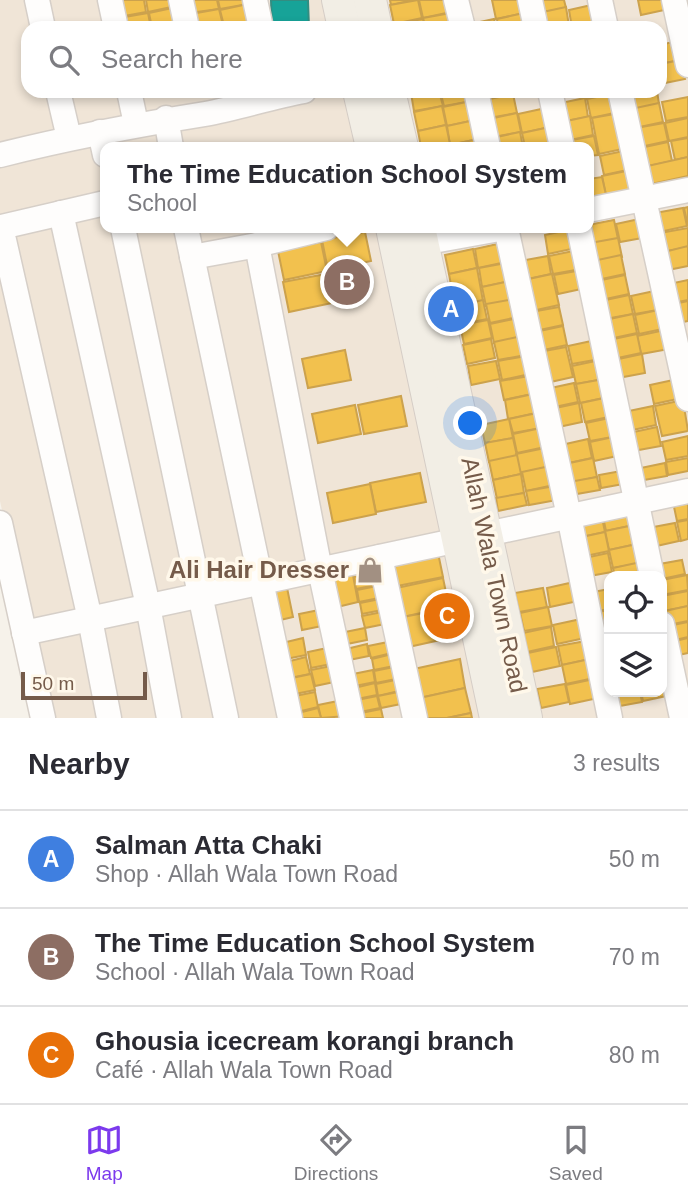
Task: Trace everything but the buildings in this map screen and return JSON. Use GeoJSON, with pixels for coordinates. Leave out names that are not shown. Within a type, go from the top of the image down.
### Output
{"type":"FeatureCollection","features":[{"type":"Feature","properties":{"kind":"main road"},"geometry":{"type":"LineString","coordinates":[[338,0],[342,21]]}},
{"type":"Feature","properties":{"kind":"main road"},"geometry":{"type":"LineString","coordinates":[[370,0],[374,21]]}},
{"type":"Feature","properties":{"kind":"main road"},"geometry":{"type":"LineString","coordinates":[[361,98],[371,142]]}},
{"type":"Feature","properties":{"kind":"main road"},"geometry":{"type":"LineString","coordinates":[[390,98],[400,142]]}},
{"type":"Feature","properties":{"kind":"main road","name":"Allah Wala Town Road"},"geometry":{"type":"LineString","coordinates":[[408,238],[472,536],[526,718]]}},
{"type":"Feature","properties":{"kind":"main road","name":"Allah Wala Town Road"},"geometry":{"type":"LineString","coordinates":[[472,536],[496,718]]}},
{"type":"Feature","properties":{"kind":"street"},"geometry":{"type":"LineString","coordinates":[[37,0],[42,21]]}},
{"type":"Feature","properties":{"kind":"street"},"geometry":{"type":"LineString","coordinates":[[110,0],[114,21]]}},
{"type":"Feature","properties":{"kind":"street"},"geometry":{"type":"LineString","coordinates":[[181,0],[186,21]]}},
{"type":"Feature","properties":{"kind":"street"},"geometry":{"type":"LineString","coordinates":[[255,0],[260,21]]}},
{"type":"Feature","properties":{"kind":"street"},"geometry":{"type":"LineString","coordinates":[[456,0],[461,21]]}},
{"type":"Feature","properties":{"kind":"street"},"geometry":{"type":"LineString","coordinates":[[530,0],[534,21]]}},
{"type":"Feature","properties":{"kind":"street"},"geometry":{"type":"LineString","coordinates":[[600,0],[604,21]]}},
{"type":"Feature","properties":{"kind":"street"},"geometry":{"type":"LineString","coordinates":[[674,0],[688,65]]}},
{"type":"Feature","properties":{"kind":"street"},"geometry":{"type":"LineString","coordinates":[[60,98],[69,138]]}},
{"type":"Feature","properties":{"kind":"street"},"geometry":{"type":"LineString","coordinates":[[130,98],[136,124]]}},
{"type":"Feature","properties":{"kind":"street"},"geometry":{"type":"LineString","coordinates":[[106,142],[136,124],[166,118],[204,102],[240,98]]}},
{"type":"Feature","properties":{"kind":"street"},"geometry":{"type":"LineString","coordinates":[[478,98],[487,142]]}},
{"type":"Feature","properties":{"kind":"street"},"geometry":{"type":"LineString","coordinates":[[552,98],[561,142]]}},
{"type":"Feature","properties":{"kind":"street"},"geometry":{"type":"LineString","coordinates":[[622,98],[688,399]]}},
{"type":"Feature","properties":{"kind":"street"},"geometry":{"type":"LineString","coordinates":[[166,118],[170,142]]}},
{"type":"Feature","properties":{"kind":"street"},"geometry":{"type":"LineString","coordinates":[[0,155],[69,138],[100,143]]}},
{"type":"Feature","properties":{"kind":"street"},"geometry":{"type":"LineString","coordinates":[[594,209],[688,190]]}},
{"type":"Feature","properties":{"kind":"street"},"geometry":{"type":"LineString","coordinates":[[100,204],[1,227],[90,619],[109,718]]}},
{"type":"Feature","properties":{"kind":"street"},"geometry":{"type":"LineString","coordinates":[[61,213],[148,606],[169,718]]}},
{"type":"Feature","properties":{"kind":"street"},"geometry":{"type":"LineString","coordinates":[[124,233],[226,718]]}},
{"type":"Feature","properties":{"kind":"street"},"geometry":{"type":"LineString","coordinates":[[187,233],[290,718]]}},
{"type":"Feature","properties":{"kind":"street"},"geometry":{"type":"LineString","coordinates":[[192,257],[306,233]]}},
{"type":"Feature","properties":{"kind":"street"},"geometry":{"type":"LineString","coordinates":[[408,238],[456,233]]}},
{"type":"Feature","properties":{"kind":"street"},"geometry":{"type":"LineString","coordinates":[[506,233],[569,516],[610,718]]}},
{"type":"Feature","properties":{"kind":"street"},"geometry":{"type":"LineString","coordinates":[[580,233],[651,571]]}},
{"type":"Feature","properties":{"kind":"street"},"geometry":{"type":"LineString","coordinates":[[257,245],[320,570],[352,718]]}},
{"type":"Feature","properties":{"kind":"street"},"geometry":{"type":"LineString","coordinates":[[24,634],[688,491]]}},
{"type":"Feature","properties":{"kind":"street"},"geometry":{"type":"LineString","coordinates":[[0,523],[43,718]]}},
{"type":"Feature","properties":{"kind":"street"},"geometry":{"type":"LineString","coordinates":[[380,557],[415,718]]}},
{"type":"Feature","properties":{"kind":"street"},"geometry":{"type":"LineString","coordinates":[[664,634],[682,718]]}},
{"type":"Feature","properties":{"kind":"shaded area"},"geometry":{"type":"Polygon","coordinates":[[[0,0],[688,0],[688,718],[46,718],[0,501],[0,0]]]}},
{"type":"Feature","properties":{"kind":"place","name":"The Time Education School System"},"geometry":{"type":"Point","coordinates":[347,282]}},
{"type":"Feature","properties":{"kind":"place","name":"Salman Atta Chaki"},"geometry":{"type":"Point","coordinates":[451,309]}},
{"type":"Feature","properties":{"kind":"place","name":"Ali Hair Dresser"},"geometry":{"type":"Point","coordinates":[370,570]}},
{"type":"Feature","properties":{"kind":"place","name":"Ghousia icecream korangi branch"},"geometry":{"type":"Point","coordinates":[447,616]}}]}
